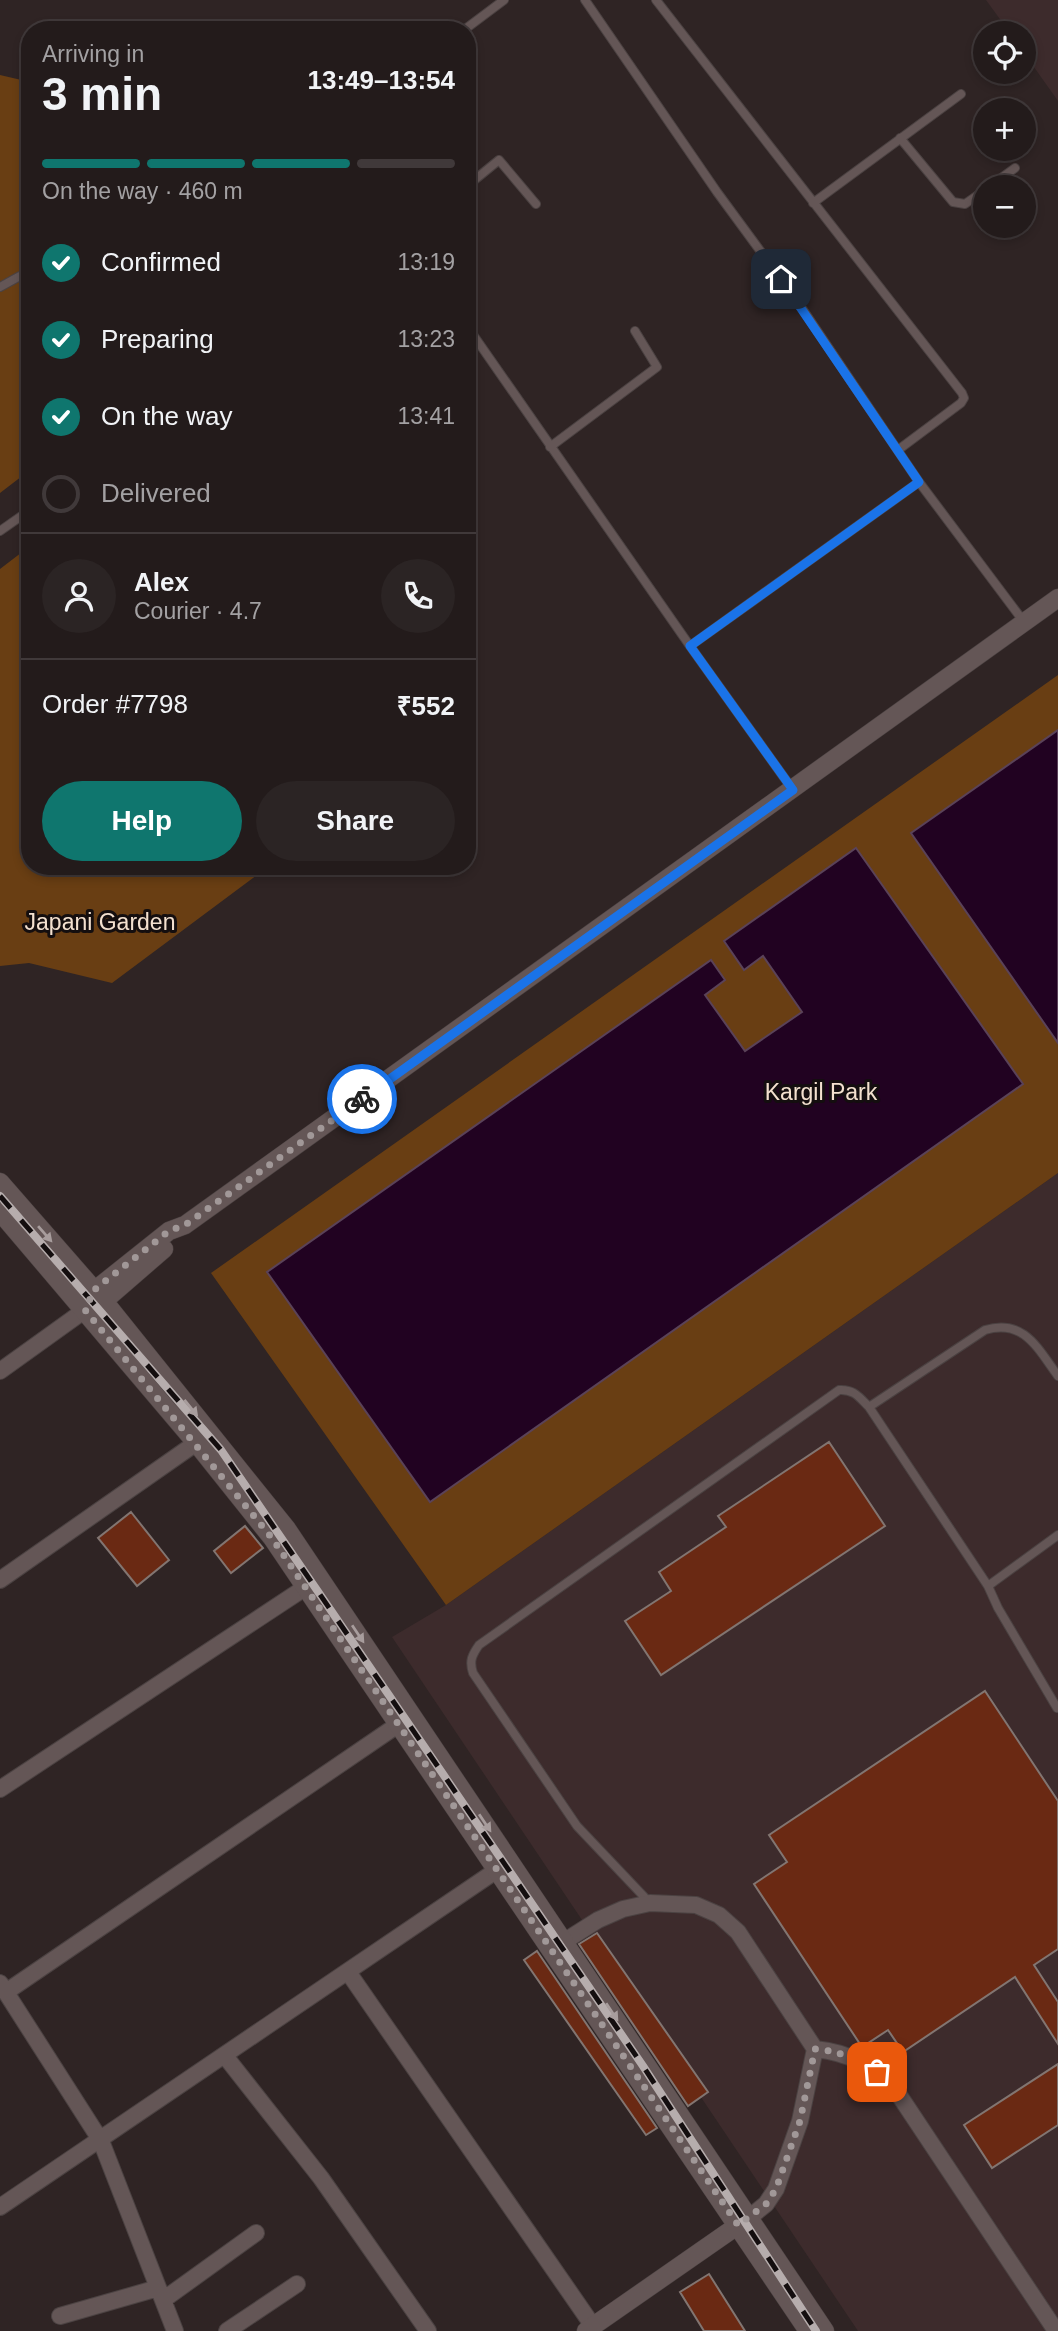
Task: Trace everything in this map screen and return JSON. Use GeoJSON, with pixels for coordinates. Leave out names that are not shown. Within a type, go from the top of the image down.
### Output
{"type":"FeatureCollection","features":[{"type":"Feature","properties":{"kind":"main road"},"geometry":{"type":"LineString","coordinates":[[85,1310],[99,1295],[174,1241],[185,1225],[1058,598]]}},
{"type":"Feature","properties":{"kind":"main road"},"geometry":{"type":"LineString","coordinates":[[0,1182],[99,1295],[287,1529],[444,1777],[497,1870],[744,2221],[825,2331]]}},
{"type":"Feature","properties":{"kind":"main road"},"geometry":{"type":"LineString","coordinates":[[0,1212],[196,1443],[272,1538],[399,1724],[444,1777],[565,1941],[744,2221],[808,2331]]}},
{"type":"Feature","properties":{"kind":"main road"},"geometry":{"type":"LineString","coordinates":[[590,2329],[744,2221]]}},
{"type":"Feature","properties":{"kind":"street"},"geometry":{"type":"LineString","coordinates":[[0,1371],[85,1310]]}},
{"type":"Feature","properties":{"kind":"street"},"geometry":{"type":"LineString","coordinates":[[0,1580],[196,1443]]}},
{"type":"Feature","properties":{"kind":"street"},"geometry":{"type":"LineString","coordinates":[[0,1789],[306,1587]]}},
{"type":"Feature","properties":{"kind":"street"},"geometry":{"type":"LineString","coordinates":[[175,2331],[101,2141],[3,1988],[399,1724]]}},
{"type":"Feature","properties":{"kind":"street"},"geometry":{"type":"LineString","coordinates":[[0,2207],[497,1870]]}},
{"type":"Feature","properties":{"kind":"street"},"geometry":{"type":"LineString","coordinates":[[565,1941],[598,1920],[623,1909],[650,1903],[696,1905],[719,1915],[738,1932],[815,2049],[800,2121],[776,2189],[766,2204],[744,2221]]}},
{"type":"Feature","properties":{"kind":"street"},"geometry":{"type":"LineString","coordinates":[[348,1972],[590,2329]]}},
{"type":"Feature","properties":{"kind":"street"},"geometry":{"type":"LineString","coordinates":[[815,2049],[836,2051],[857,2059],[877,2072],[897,2092],[1056,2331]]}},
{"type":"Feature","properties":{"kind":"street"},"geometry":{"type":"LineString","coordinates":[[225,2056],[321,2178],[428,2331]]}},
{"type":"Feature","properties":{"kind":"street"},"geometry":{"type":"LineString","coordinates":[[60,2316],[160,2294],[256,2233]]}},
{"type":"Feature","properties":{"kind":"street"},"geometry":{"type":"LineString","coordinates":[[228,2331],[297,2284]]}},
{"type":"Feature","properties":{"kind":"lane"},"geometry":{"type":"LineString","coordinates":[[476,21],[504,0]]}},
{"type":"Feature","properties":{"kind":"lane"},"geometry":{"type":"LineString","coordinates":[[585,0],[797,301],[919,482],[1024,622]]}},
{"type":"Feature","properties":{"kind":"lane"},"geometry":{"type":"LineString","coordinates":[[656,0],[964,398],[898,450]]}},
{"type":"Feature","properties":{"kind":"lane"},"geometry":{"type":"LineString","coordinates":[[813,203],[961,94]]}},
{"type":"Feature","properties":{"kind":"lane"},"geometry":{"type":"LineString","coordinates":[[900,138],[953,202],[965,204],[973,199]]}},
{"type":"Feature","properties":{"kind":"lane"},"geometry":{"type":"LineString","coordinates":[[476,179],[499,160],[536,204]]}},
{"type":"Feature","properties":{"kind":"lane"},"geometry":{"type":"LineString","coordinates":[[1007,175],[1015,169]]}},
{"type":"Feature","properties":{"kind":"lane"},"geometry":{"type":"LineString","coordinates":[[0,287],[21,276]]}},
{"type":"Feature","properties":{"kind":"lane"},"geometry":{"type":"LineString","coordinates":[[550,447],[657,367],[635,331]]}},
{"type":"Feature","properties":{"kind":"lane"},"geometry":{"type":"LineString","coordinates":[[476,339],[793,790]]}},
{"type":"Feature","properties":{"kind":"lane"},"geometry":{"type":"LineString","coordinates":[[690,646],[919,482]]}},
{"type":"Feature","properties":{"kind":"lane"},"geometry":{"type":"LineString","coordinates":[[0,531],[21,516]]}},
{"type":"Feature","properties":{"kind":"lane"},"geometry":{"type":"LineString","coordinates":[[869,1407],[985,1330],[996,1327],[1012,1328],[1025,1334],[1058,1376]]}},
{"type":"Feature","properties":{"kind":"lane"},"geometry":{"type":"LineString","coordinates":[[650,1903],[577,1826],[473,1673],[470,1663],[473,1654],[479,1645],[839,1390],[849,1389],[869,1407],[988,1587],[1058,1708]]}},
{"type":"Feature","properties":{"kind":"lane"},"geometry":{"type":"LineString","coordinates":[[988,1587],[1058,1535]]}},
{"type":"Feature","properties":{"kind":"shaded area"},"geometry":{"type":"Polygon","coordinates":[[[986,0],[1058,0],[1058,101],[1036,70],[1036,21],[1001,21],[986,0]]]}},
{"type":"Feature","properties":{"kind":"shaded area"},"geometry":{"type":"Polygon","coordinates":[[[1058,730],[1058,1043],[911,833],[1058,730]]]}},
{"type":"Feature","properties":{"kind":"shaded area"},"geometry":{"type":"Polygon","coordinates":[[[856,848],[1023,1084],[430,1502],[267,1272],[711,960],[725,980],[705,995],[745,1051],[802,1012],[763,956],[744,970],[724,941],[856,848]]]}},
{"type":"Feature","properties":{"kind":"shaded area"},"geometry":{"type":"Polygon","coordinates":[[[1058,1173],[1058,2331],[858,2331],[392,1637],[446,1605],[1058,1173]]]}},
{"type":"Feature","properties":{"kind":"green space"},"geometry":{"type":"Polygon","coordinates":[[[0,75],[21,80],[21,477],[0,493],[0,75]]]}},
{"type":"Feature","properties":{"kind":"green space","name":"Japani Garden"},"geometry":{"type":"Polygon","coordinates":[[[21,553],[21,875],[257,875],[112,983],[29,963],[0,966],[0,569],[21,553]]]}},
{"type":"Feature","properties":{"kind":"green space","name":"Kargil Park"},"geometry":{"type":"Polygon","coordinates":[[[1058,675],[1058,1173],[446,1605],[211,1273],[1058,675]]]}},
{"type":"Feature","properties":{"kind":"building"},"geometry":{"type":"Polygon","coordinates":[[[829,1442],[885,1526],[661,1675],[625,1621],[671,1591],[659,1572],[726,1527],[718,1516],[829,1442]]]}},
{"type":"Feature","properties":{"kind":"building"},"geometry":{"type":"Polygon","coordinates":[[[131,1512],[169,1560],[137,1586],[98,1538],[131,1512]]]}},
{"type":"Feature","properties":{"kind":"building"},"geometry":{"type":"Polygon","coordinates":[[[245,1526],[263,1548],[231,1573],[214,1551],[245,1526]]]}},
{"type":"Feature","properties":{"kind":"building"},"geometry":{"type":"Polygon","coordinates":[[[985,1691],[1058,1801],[1058,1949],[1034,1965],[1058,2002],[1058,2044],[1015,1977],[903,2052],[888,2030],[862,2047],[754,1884],[787,1862],[769,1835],[985,1691]]]}},
{"type":"Feature","properties":{"kind":"building"},"geometry":{"type":"Polygon","coordinates":[[[597,1933],[708,2092],[688,2106],[579,1944],[597,1933]]]}},
{"type":"Feature","properties":{"kind":"building"},"geometry":{"type":"Polygon","coordinates":[[[537,1951],[657,2128],[646,2135],[524,1960],[537,1951]]]}},
{"type":"Feature","properties":{"kind":"building"},"geometry":{"type":"Polygon","coordinates":[[[1058,2064],[1058,2125],[992,2168],[964,2125],[1058,2064]]]}},
{"type":"Feature","properties":{"kind":"building"},"geometry":{"type":"Polygon","coordinates":[[[709,2274],[745,2331],[704,2331],[680,2292],[709,2274]]]}},
{"type":"Feature","properties":{"kind":"railway"},"geometry":{"type":"LineString","coordinates":[[0,1196],[221,1450],[643,2066],[816,2331]]}},
{"type":"Feature","properties":{"kind":"way so far"},"geometry":{"type":"LineString","coordinates":[[362,1099],[185,1225],[169,1231],[94,1290],[85,1310],[272,1538],[738,2225],[766,2204],[776,2189],[800,2121],[815,2049],[836,2051],[857,2059],[877,2072]]}},
{"type":"Feature","properties":{"kind":"route"},"geometry":{"type":"LineString","coordinates":[[362,1099],[793,790],[690,646],[919,482],[781,279]]}}]}
